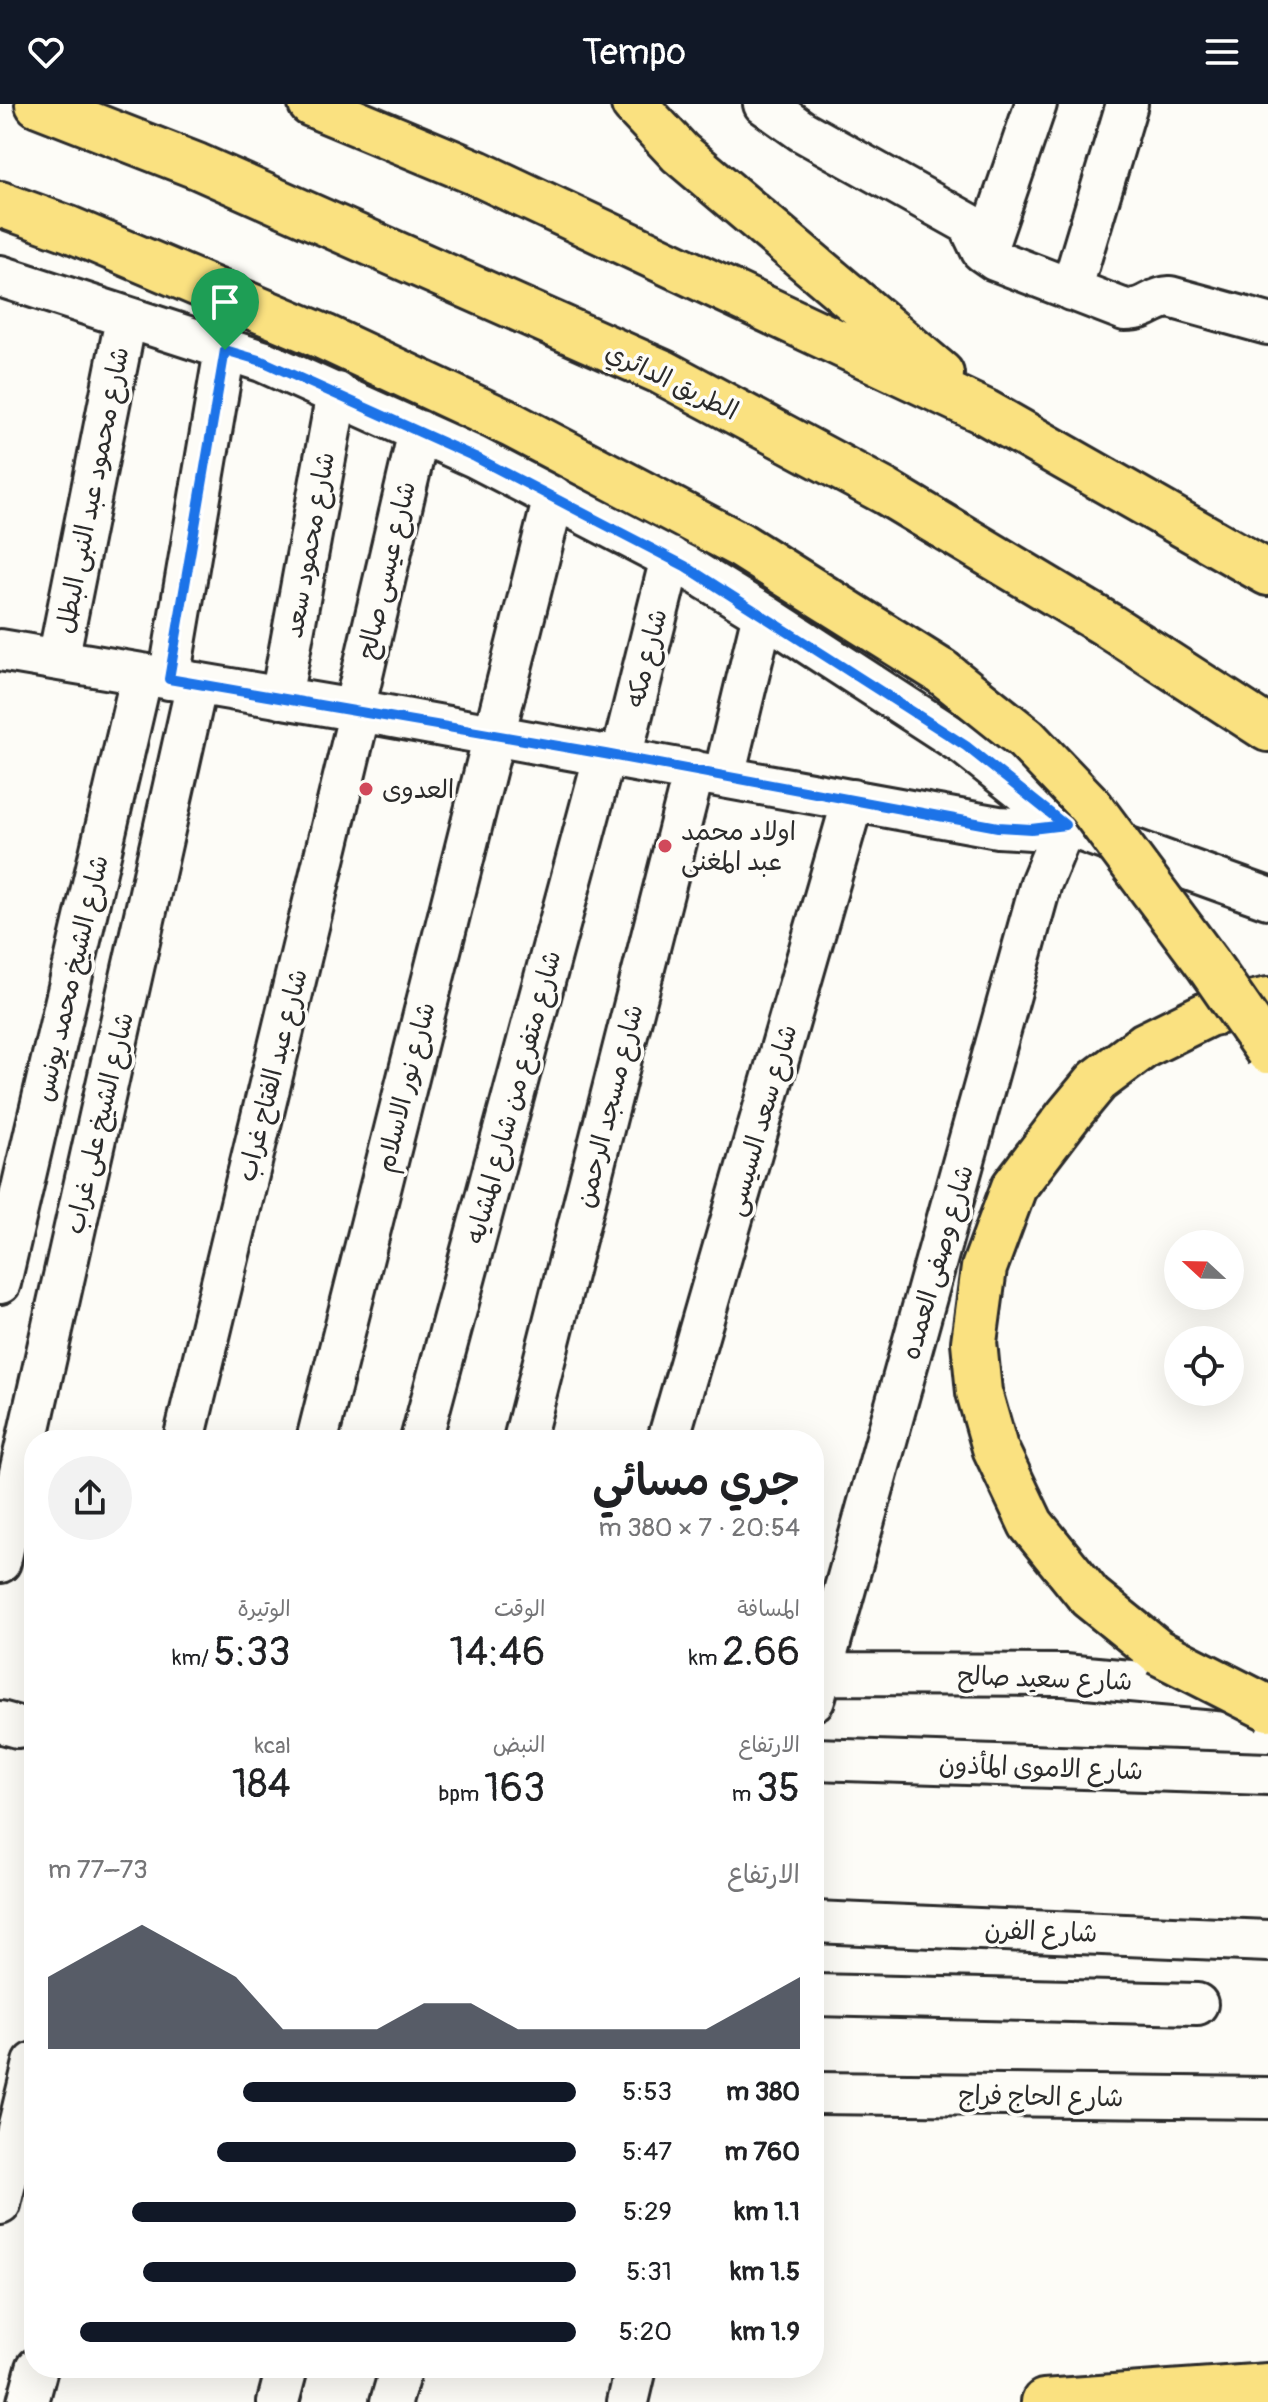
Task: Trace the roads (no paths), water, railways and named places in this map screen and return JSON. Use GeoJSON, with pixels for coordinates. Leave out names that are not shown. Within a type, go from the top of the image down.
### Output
{"type":"FeatureCollection","features":[{"type":"Feature","properties":{"kind":"main road","name":"الطريق الدائري"},"geometry":{"type":"LineString","coordinates":[[38,104],[197,166],[662,372],[886,492],[1106,624],[1268,729]]}},
{"type":"Feature","properties":{"kind":"main road"},"geometry":{"type":"LineString","coordinates":[[311,104],[477,173],[985,412],[1268,573]]}},
{"type":"Feature","properties":{"kind":"main road"},"geometry":{"type":"LineString","coordinates":[[634,104],[680,153],[985,412]]}},
{"type":"Feature","properties":{"kind":"main road"},"geometry":{"type":"LineString","coordinates":[[0,204],[69,229],[324,337],[512,425],[740,545],[942,672],[1026,739],[1090,806],[1268,1051]]}},
{"type":"Feature","properties":{"kind":"main road"},"geometry":{"type":"LineString","coordinates":[[1268,1000],[1208,1014],[1145,1045],[1097,1081],[1014,1187],[984,1268],[974,1342],[979,1392],[995,1448],[1031,1524],[1090,1597],[1158,1652],[1268,1708]]}},
{"type":"Feature","properties":{"kind":"main road"},"geometry":{"type":"LineString","coordinates":[[1044,2402],[1268,2386]]}},
{"type":"Feature","properties":{"kind":"street"},"geometry":{"type":"LineString","coordinates":[[764,104],[802,131],[962,219],[974,228],[978,243],[995,260],[1125,310],[1142,309],[1160,297],[1170,297],[1268,324]]}},
{"type":"Feature","properties":{"kind":"street"},"geometry":{"type":"LineString","coordinates":[[985,253],[1036,104]]}},
{"type":"Feature","properties":{"kind":"street"},"geometry":{"type":"LineString","coordinates":[[1071,290],[1127,104]]}},
{"type":"Feature","properties":{"kind":"street"},"geometry":{"type":"LineString","coordinates":[[0,276],[262,361],[419,431],[554,497],[671,558],[763,614],[966,746],[1065,825],[1268,898]]}},
{"type":"Feature","properties":{"kind":"street","name":"شارع محمود عبد النبى البطل"},"geometry":{"type":"LineString","coordinates":[[58,660],[126,319]]}},
{"type":"Feature","properties":{"kind":"street"},"geometry":{"type":"LineString","coordinates":[[169,678],[225,350]]}},
{"type":"Feature","properties":{"kind":"street","name":"شارع محمود سعد"},"geometry":{"type":"LineString","coordinates":[[281,698],[337,393]]}},
{"type":"Feature","properties":{"kind":"street","name":"شارع عيسى صالح"},"geometry":{"type":"LineString","coordinates":[[357,710],[419,431]]}},
{"type":"Feature","properties":{"kind":"street","name":"شارع نور الاسلام"},"geometry":{"type":"LineString","coordinates":[[319,1430],[554,497]]}},
{"type":"Feature","properties":{"kind":"street","name":"شارع مكه"},"geometry":{"type":"LineString","coordinates":[[613,756],[671,558]]}},
{"type":"Feature","properties":{"kind":"street","name":"شارع مسجد الرحمن"},"geometry":{"type":"LineString","coordinates":[[527,1430],[709,774],[763,614]]}},
{"type":"Feature","properties":{"kind":"street"},"geometry":{"type":"LineString","coordinates":[[1,656],[58,660],[357,710],[998,827],[1031,829],[1065,825]]}},
{"type":"Feature","properties":{"kind":"street","name":"شارع الشيخ محمد يونس"},"geometry":{"type":"LineString","coordinates":[[0,1283],[52,1059],[169,678]]}},
{"type":"Feature","properties":{"kind":"street","name":"شارع الشيخ على غراب"},"geometry":{"type":"LineString","coordinates":[[30,1430],[111,1071],[169,678]]}},
{"type":"Feature","properties":{"kind":"street","name":"شارع عبد الفتاح غراب"},"geometry":{"type":"LineString","coordinates":[[186,1430],[357,710]]}},
{"type":"Feature","properties":{"kind":"street","name":"شارع متفرع من شارع المشايه"},"geometry":{"type":"LineString","coordinates":[[424,1430],[613,756]]}},
{"type":"Feature","properties":{"kind":"street","name":"شارع سعد السيسى"},"geometry":{"type":"LineString","coordinates":[[671,1430],[853,800]]}},
{"type":"Feature","properties":{"kind":"street","name":"شارع وصفى العمده"},"geometry":{"type":"LineString","coordinates":[[824,1665],[1041,883],[1065,825]]}},
{"type":"Feature","properties":{"kind":"street"},"geometry":{"type":"LineString","coordinates":[[52,1059],[111,1071]]}},
{"type":"Feature","properties":{"kind":"street","name":"شارع الشيخ على غراب"},"geometry":{"type":"LineString","coordinates":[[0,1562],[24,1456]]}},
{"type":"Feature","properties":{"kind":"street","name":"شارع سعيد صالح"},"geometry":{"type":"LineString","coordinates":[[824,1687],[1064,1675],[1268,1693]]}},
{"type":"Feature","properties":{"kind":"street","name":"شارع الاموى المأذون"},"geometry":{"type":"LineString","coordinates":[[824,1759],[1268,1774]]}},
{"type":"Feature","properties":{"kind":"street","name":"شارع الفرن"},"geometry":{"type":"LineString","coordinates":[[824,1922],[1268,1941]]}},
{"type":"Feature","properties":{"kind":"street"},"geometry":{"type":"LineString","coordinates":[[824,1995],[1197,2004]]}},
{"type":"Feature","properties":{"kind":"street","name":"شارع الحاج فراج"},"geometry":{"type":"LineString","coordinates":[[824,2093],[1268,2098]]}},
{"type":"Feature","properties":{"kind":"street"},"geometry":{"type":"LineString","coordinates":[[0,2204],[24,2104]]}},
{"type":"Feature","properties":{"kind":"street"},"geometry":{"type":"LineString","coordinates":[[28,2402],[34,2378]]}},
{"type":"Feature","properties":{"kind":"street"},"geometry":{"type":"LineString","coordinates":[[278,2402],[284,2378]]}},
{"type":"Feature","properties":{"kind":"street"},"geometry":{"type":"LineString","coordinates":[[391,2402],[398,2378]]}},
{"type":"Feature","properties":{"kind":"street"},"geometry":{"type":"LineString","coordinates":[[628,2402],[634,2378]]}},
{"type":"Feature","properties":{"kind":"place","name":"العدوى"},"geometry":{"type":"Point","coordinates":[366,789]}},
{"type":"Feature","properties":{"kind":"place","name":"اولاد محمد عبد المغنى"},"geometry":{"type":"Point","coordinates":[665,846]}}]}
